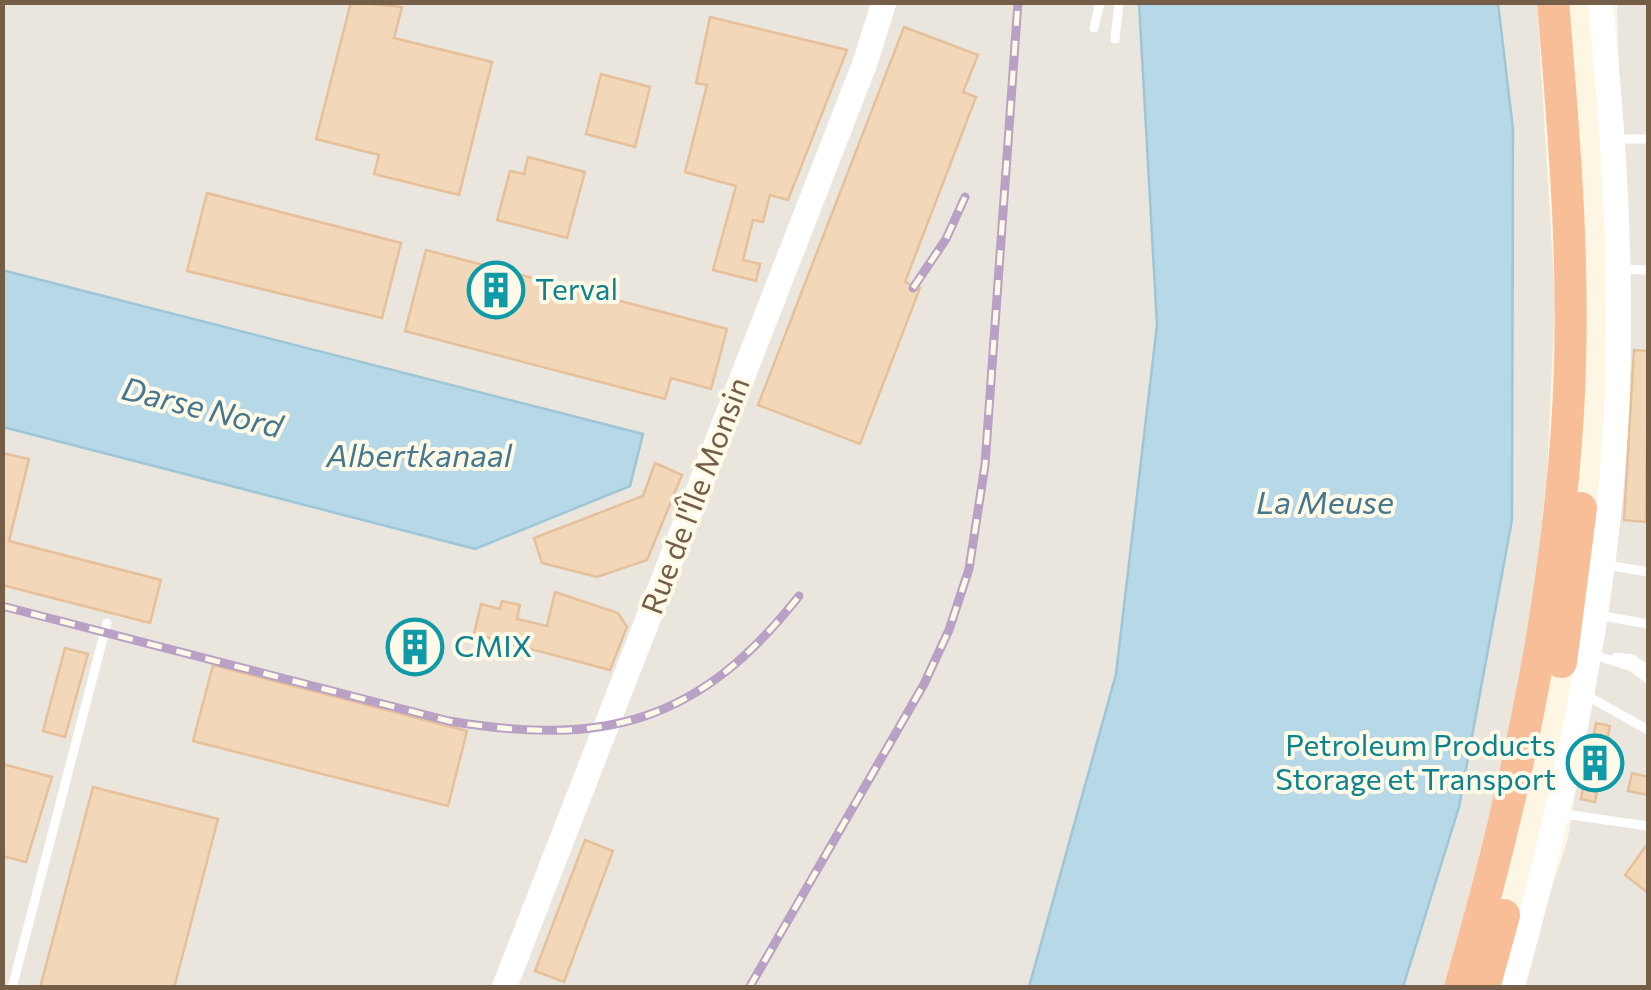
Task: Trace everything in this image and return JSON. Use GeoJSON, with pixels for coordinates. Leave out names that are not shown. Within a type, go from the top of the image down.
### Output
{"type":"FeatureCollection","features":[{"type":"Feature","properties":{"kind":"highway"},"geometry":{"type":"LineString","coordinates":[[1460,988],[1495,866],[1529,720],[1550,586],[1567,428],[1571,286],[1553,2]]}},
{"type":"Feature","properties":{"kind":"highway"},"geometry":{"type":"LineString","coordinates":[[1484,988],[1550,724],[1573,590],[1589,429],[1593,285],[1576,2]]}},
{"type":"Feature","properties":{"kind":"street","name":"Rue de l'Île Monsin"},"geometry":{"type":"LineString","coordinates":[[504,988],[864,64],[884,2]]}},
{"type":"Feature","properties":{"kind":"street"},"geometry":{"type":"LineString","coordinates":[[1512,988],[1557,813],[1581,693],[1595,615],[1616,424],[1619,269],[1600,2]]}},
{"type":"Feature","properties":{"kind":"lane"},"geometry":{"type":"LineString","coordinates":[[1094,28],[1100,2]]}},
{"type":"Feature","properties":{"kind":"lane"},"geometry":{"type":"LineString","coordinates":[[1115,39],[1119,2]]}},
{"type":"Feature","properties":{"kind":"lane"},"geometry":{"type":"LineString","coordinates":[[1611,139],[1648,139]]}},
{"type":"Feature","properties":{"kind":"lane"},"geometry":{"type":"LineString","coordinates":[[1619,269],[1648,270]]}},
{"type":"Feature","properties":{"kind":"lane"},"geometry":{"type":"LineString","coordinates":[[1601,564],[1648,572]]}},
{"type":"Feature","properties":{"kind":"lane"},"geometry":{"type":"LineString","coordinates":[[1595,615],[1648,624]]}},
{"type":"Feature","properties":{"kind":"lane"},"geometry":{"type":"LineString","coordinates":[[12,988],[106,622]]}},
{"type":"Feature","properties":{"kind":"lane"},"geometry":{"type":"LineString","coordinates":[[1588,653],[1632,659],[1648,670]]}},
{"type":"Feature","properties":{"kind":"lane"},"geometry":{"type":"LineString","coordinates":[[1588,653],[1632,667],[1648,679]]}},
{"type":"Feature","properties":{"kind":"lane"},"geometry":{"type":"LineString","coordinates":[[1581,693],[1648,730]]}},
{"type":"Feature","properties":{"kind":"lane"},"geometry":{"type":"LineString","coordinates":[[1557,813],[1648,826]]}},
{"type":"Feature","properties":{"kind":"shaded area"},"geometry":{"type":"Polygon","coordinates":[[[3,3],[1139,3],[1157,325],[1116,674],[1029,987],[3,987],[2,427],[475,549],[643,435],[3,270],[3,3]]]}},
{"type":"Feature","properties":{"kind":"shaded area"},"geometry":{"type":"Polygon","coordinates":[[[1498,3],[1537,3],[1555,299],[1547,473],[1538,562],[1511,729],[1455,950],[1444,987],[1403,988],[1459,807],[1513,129],[1498,3]]]}},
{"type":"Feature","properties":{"kind":"shaded area"},"geometry":{"type":"Polygon","coordinates":[[[1617,3],[1648,3],[1648,987],[1520,988],[1568,838],[1617,537],[1625,307],[1617,3]]]}},
{"type":"Feature","properties":{"kind":"water","name":"La Meuse"},"geometry":{"type":"Polygon","coordinates":[[[1139,3],[1498,3],[1513,129],[1512,520],[1459,807],[1403,987],[1029,987],[1116,674],[1157,325],[1139,3]]]}},
{"type":"Feature","properties":{"kind":"water","name":"Albertkanaal"},"geometry":{"type":"Polygon","coordinates":[[[2,270],[643,434],[630,486],[475,549],[3,427],[2,270]]]}},
{"type":"Feature","properties":{"kind":"building"},"geometry":{"type":"Polygon","coordinates":[[[351,2],[402,7],[394,38],[492,62],[459,195],[374,174],[379,155],[316,139],[351,2]]]}},
{"type":"Feature","properties":{"kind":"building"},"geometry":{"type":"Polygon","coordinates":[[[710,17],[847,50],[788,200],[770,195],[763,222],[753,220],[743,260],[760,264],[756,281],[713,270],[736,186],[685,172],[707,85],[696,83],[710,17]]]}},
{"type":"Feature","properties":{"kind":"building"},"geometry":{"type":"Polygon","coordinates":[[[904,27],[978,55],[963,92],[976,97],[905,282],[920,288],[860,444],[758,405],[904,27]]]}},
{"type":"Feature","properties":{"kind":"building"},"geometry":{"type":"Polygon","coordinates":[[[601,74],[650,87],[635,147],[586,134],[601,74]]]}},
{"type":"Feature","properties":{"kind":"building"},"geometry":{"type":"Polygon","coordinates":[[[528,157],[585,172],[567,238],[497,220],[510,171],[524,174],[528,157]]]}},
{"type":"Feature","properties":{"kind":"building"},"geometry":{"type":"Polygon","coordinates":[[[207,193],[401,243],[382,318],[187,271],[207,193]]]}},
{"type":"Feature","properties":{"kind":"building","name":"Terval"},"geometry":{"type":"Polygon","coordinates":[[[426,250],[727,329],[711,389],[671,378],[665,399],[405,331],[426,250]]]}},
{"type":"Feature","properties":{"kind":"building"},"geometry":{"type":"Polygon","coordinates":[[[1634,350],[1648,351],[1646,522],[1624,520],[1634,350]]]}},
{"type":"Feature","properties":{"kind":"building"},"geometry":{"type":"Polygon","coordinates":[[[2,453],[29,459],[9,541],[161,580],[150,623],[2,585],[2,453]]]}},
{"type":"Feature","properties":{"kind":"building"},"geometry":{"type":"Polygon","coordinates":[[[655,463],[682,475],[647,560],[597,577],[542,563],[534,538],[643,496],[655,463]]]}},
{"type":"Feature","properties":{"kind":"building"},"geometry":{"type":"Polygon","coordinates":[[[555,592],[618,613],[627,627],[610,670],[474,634],[481,604],[500,609],[502,601],[520,605],[517,619],[547,626],[555,592]]]}},
{"type":"Feature","properties":{"kind":"building","name":"CMIX"},"geometry":{"type":"Polygon","coordinates":[[[409,630],[429,636],[420,664],[401,658],[409,630]]]}},
{"type":"Feature","properties":{"kind":"building"},"geometry":{"type":"Polygon","coordinates":[[[65,648],[88,654],[65,737],[43,731],[65,648]]]}},
{"type":"Feature","properties":{"kind":"building"},"geometry":{"type":"Polygon","coordinates":[[[213,665],[467,731],[448,806],[193,741],[213,665]]]}},
{"type":"Feature","properties":{"kind":"building","name":"Petroleum Products Storage et Transport"},"geometry":{"type":"Polygon","coordinates":[[[1596,723],[1610,726],[1595,802],[1581,799],[1596,723]]]}},
{"type":"Feature","properties":{"kind":"building"},"geometry":{"type":"Polygon","coordinates":[[[2,764],[52,777],[26,862],[2,856],[2,764]]]}},
{"type":"Feature","properties":{"kind":"building"},"geometry":{"type":"Polygon","coordinates":[[[1632,773],[1648,777],[1648,795],[1628,791],[1632,773]]]}},
{"type":"Feature","properties":{"kind":"building"},"geometry":{"type":"Polygon","coordinates":[[[93,787],[218,819],[174,988],[40,988],[93,787]]]}},
{"type":"Feature","properties":{"kind":"building"},"geometry":{"type":"Polygon","coordinates":[[[585,840],[613,851],[564,982],[535,971],[585,840]]]}},
{"type":"Feature","properties":{"kind":"building"},"geometry":{"type":"Polygon","coordinates":[[[1648,843],[1648,893],[1625,875],[1648,843]]]}},
{"type":"Feature","properties":{"kind":"railway"},"geometry":{"type":"LineString","coordinates":[[749,988],[924,684],[949,630],[969,569],[985,465],[1018,2]]}},
{"type":"Feature","properties":{"kind":"railway"},"geometry":{"type":"LineString","coordinates":[[913,288],[946,239],[965,197]]}},
{"type":"Feature","properties":{"kind":"railway"},"geometry":{"type":"LineString","coordinates":[[2,606],[449,721],[556,730],[602,726],[645,716],[686,698],[724,673],[762,639],[799,596]]}},
{"type":"Feature","properties":{"kind":"place","name":"Terval"},"geometry":{"type":"Point","coordinates":[496,290]}},
{"type":"Feature","properties":{"kind":"place","name":"CMIX"},"geometry":{"type":"Point","coordinates":[415,647]}},
{"type":"Feature","properties":{"kind":"place","name":"Petroleum Products Storage et Transport"},"geometry":{"type":"Point","coordinates":[1595,763]}},
{"type":"Feature","properties":{"kind":"water label","name":"Darse Nord"},"geometry":{"type":"Point","coordinates":[202,408]}}]}
